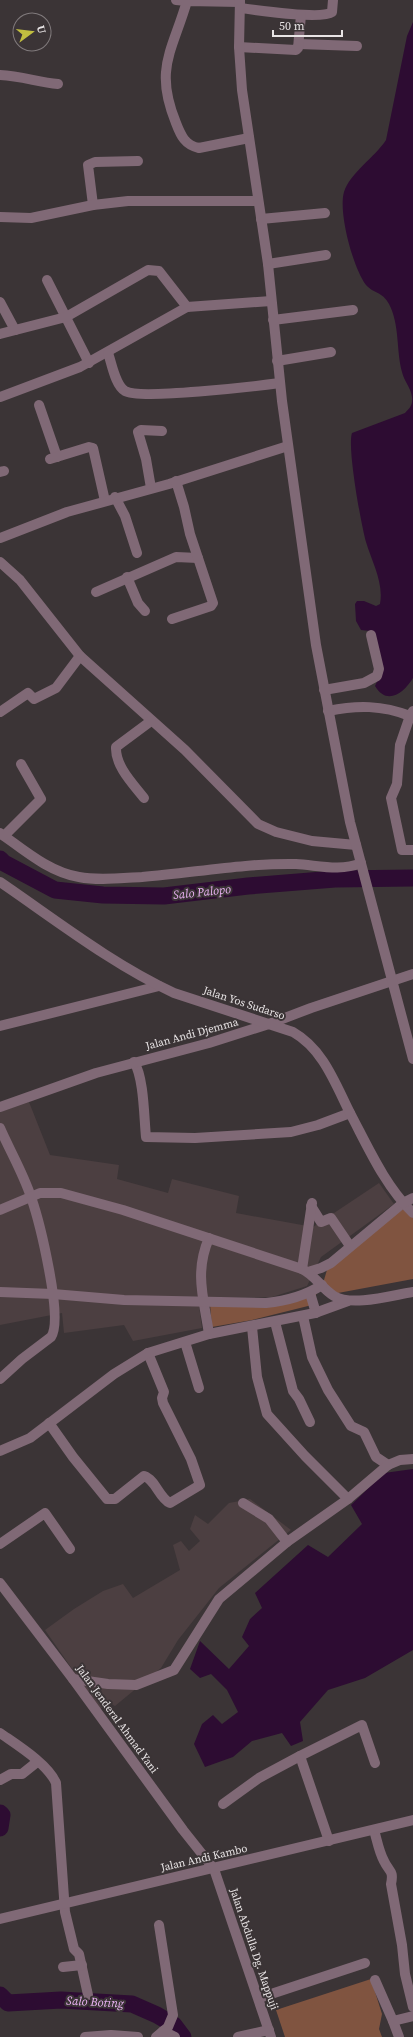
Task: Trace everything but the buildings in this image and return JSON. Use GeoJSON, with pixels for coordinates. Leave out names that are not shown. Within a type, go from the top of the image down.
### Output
{"type":"FeatureCollection","features":[{"type":"Feature","properties":{"kind":"street"},"geometry":{"type":"LineString","coordinates":[[249,138],[199,148],[191,146],[185,142],[179,131],[168,96],[165,76],[166,62],[181,1],[240,3],[301,15],[330,14],[332,12],[333,0]]}},
{"type":"Feature","properties":{"kind":"street"},"geometry":{"type":"LineString","coordinates":[[240,3],[239,47],[242,90],[268,264],[277,361],[313,624],[343,796],[413,1059]]}},
{"type":"Feature","properties":{"kind":"street"},"geometry":{"type":"LineString","coordinates":[[239,47],[296,50],[299,44],[301,15]]}},
{"type":"Feature","properties":{"kind":"street"},"geometry":{"type":"LineString","coordinates":[[299,44],[358,46]]}},
{"type":"Feature","properties":{"kind":"street"},"geometry":{"type":"LineString","coordinates":[[0,75],[20,76],[58,84]]}},
{"type":"Feature","properties":{"kind":"street"},"geometry":{"type":"LineString","coordinates":[[93,205],[88,165],[95,162],[138,161]]}},
{"type":"Feature","properties":{"kind":"street"},"geometry":{"type":"LineString","coordinates":[[0,217],[31,218],[93,205],[128,201],[258,201]]}},
{"type":"Feature","properties":{"kind":"street"},"geometry":{"type":"LineString","coordinates":[[261,219],[325,213]]}},
{"type":"Feature","properties":{"kind":"street"},"geometry":{"type":"LineString","coordinates":[[268,264],[326,255]]}},
{"type":"Feature","properties":{"kind":"street"},"geometry":{"type":"LineString","coordinates":[[0,334],[66,316],[148,270],[160,271],[187,307]]}},
{"type":"Feature","properties":{"kind":"street"},"geometry":{"type":"LineString","coordinates":[[47,280],[89,363]]}},
{"type":"Feature","properties":{"kind":"street"},"geometry":{"type":"LineString","coordinates":[[0,397],[89,363],[187,307],[271,301]]}},
{"type":"Feature","properties":{"kind":"street"},"geometry":{"type":"LineString","coordinates":[[0,302],[15,330]]}},
{"type":"Feature","properties":{"kind":"street"},"geometry":{"type":"LineString","coordinates":[[273,320],[353,310]]}},
{"type":"Feature","properties":{"kind":"street"},"geometry":{"type":"LineString","coordinates":[[277,361],[331,352]]}},
{"type":"Feature","properties":{"kind":"street"},"geometry":{"type":"LineString","coordinates":[[108,353],[119,384],[123,391],[129,394],[213,390],[280,382]]}},
{"type":"Feature","properties":{"kind":"street"},"geometry":{"type":"LineString","coordinates":[[39,404],[54,458],[89,447],[93,448],[105,501]]}},
{"type":"Feature","properties":{"kind":"street"},"geometry":{"type":"LineString","coordinates":[[151,488],[146,459],[138,432],[141,430],[162,431]]}},
{"type":"Feature","properties":{"kind":"street"},"geometry":{"type":"LineString","coordinates":[[0,538],[67,512],[176,481],[288,446]]}},
{"type":"Feature","properties":{"kind":"street"},"geometry":{"type":"LineString","coordinates":[[172,619],[212,604],[176,481]]}},
{"type":"Feature","properties":{"kind":"street"},"geometry":{"type":"LineString","coordinates":[[115,498],[126,516],[137,553]]}},
{"type":"Feature","properties":{"kind":"street"},"geometry":{"type":"LineString","coordinates":[[96,592],[127,577],[180,556],[189,559],[198,558]]}},
{"type":"Feature","properties":{"kind":"street"},"geometry":{"type":"LineString","coordinates":[[0,562],[20,580],[80,656],[193,758],[258,824],[276,832],[308,840],[356,845]]}},
{"type":"Feature","properties":{"kind":"street"},"geometry":{"type":"LineString","coordinates":[[127,577],[135,597],[144,611]]}},
{"type":"Feature","properties":{"kind":"street"},"geometry":{"type":"LineString","coordinates":[[324,690],[364,683],[377,676],[379,669],[371,635]]}},
{"type":"Feature","properties":{"kind":"street"},"geometry":{"type":"LineString","coordinates":[[0,712],[28,693],[34,699],[56,688],[80,656]]}},
{"type":"Feature","properties":{"kind":"street"},"geometry":{"type":"LineString","coordinates":[[328,711],[356,706],[373,706],[412,713],[400,745],[398,784],[391,798],[402,850],[413,850]]}},
{"type":"Feature","properties":{"kind":"street"},"geometry":{"type":"LineString","coordinates":[[144,798],[122,768],[116,753],[116,747],[151,721]]}},
{"type":"Feature","properties":{"kind":"street"},"geometry":{"type":"LineString","coordinates":[[21,764],[41,799],[2,835],[46,864],[69,875],[89,879],[125,878],[281,864],[345,868],[362,866]]}},
{"type":"Feature","properties":{"kind":"street","name":"Jalan Yos Sudarso"},"geometry":{"type":"LineString","coordinates":[[0,882],[112,960],[159,986],[174,993],[293,1032],[309,1042],[329,1072],[373,1157],[403,1203],[413,1213]]}},
{"type":"Feature","properties":{"kind":"street","name":"Jalan Andi Djemma"},"geometry":{"type":"LineString","coordinates":[[0,1107],[96,1073],[209,1043],[269,1024],[392,980],[413,974]]}},
{"type":"Feature","properties":{"kind":"street"},"geometry":{"type":"LineString","coordinates":[[0,1026],[159,986]]}},
{"type":"Feature","properties":{"kind":"street"},"geometry":{"type":"LineString","coordinates":[[134,1062],[137,1067],[143,1101],[146,1138],[195,1138],[291,1132],[318,1125],[350,1112]]}},
{"type":"Feature","properties":{"kind":"street"},"geometry":{"type":"LineString","coordinates":[[0,1128],[31,1196],[45,1252],[53,1294],[55,1315],[54,1332],[51,1337],[22,1358],[0,1379]]}},
{"type":"Feature","properties":{"kind":"street"},"geometry":{"type":"LineString","coordinates":[[0,1210],[31,1196],[49,1192],[68,1194],[305,1270],[335,1297],[348,1301]]}},
{"type":"Feature","properties":{"kind":"street"},"geometry":{"type":"LineString","coordinates":[[305,1270],[326,1266],[403,1203],[413,1198]]}},
{"type":"Feature","properties":{"kind":"street"},"geometry":{"type":"LineString","coordinates":[[305,1270],[312,1205],[320,1222],[331,1218],[350,1246]]}},
{"type":"Feature","properties":{"kind":"street"},"geometry":{"type":"LineString","coordinates":[[209,1238],[200,1265],[209,1334]]}},
{"type":"Feature","properties":{"kind":"street"},"geometry":{"type":"LineString","coordinates":[[0,1292],[53,1294],[124,1300],[204,1303],[266,1303],[288,1300],[310,1293],[322,1285]]}},
{"type":"Feature","properties":{"kind":"street"},"geometry":{"type":"LineString","coordinates":[[0,1451],[30,1438],[114,1374],[148,1353],[209,1334],[316,1313],[348,1301],[413,1292]]}},
{"type":"Feature","properties":{"kind":"street"},"geometry":{"type":"LineString","coordinates":[[310,1293],[316,1313]]}},
{"type":"Feature","properties":{"kind":"street"},"geometry":{"type":"LineString","coordinates":[[303,1316],[312,1357],[328,1390],[351,1426],[364,1432],[376,1457],[388,1465]]}},
{"type":"Feature","properties":{"kind":"street"},"geometry":{"type":"LineString","coordinates":[[275,1322],[293,1391],[299,1399],[310,1422]]}},
{"type":"Feature","properties":{"kind":"street"},"geometry":{"type":"LineString","coordinates":[[252,1326],[257,1377],[268,1414],[304,1456],[348,1500]]}},
{"type":"Feature","properties":{"kind":"street"},"geometry":{"type":"LineString","coordinates":[[185,1342],[199,1388]]}},
{"type":"Feature","properties":{"kind":"street"},"geometry":{"type":"LineString","coordinates":[[50,1423],[73,1457],[107,1499],[115,1498],[144,1476],[152,1482],[166,1501],[170,1503],[200,1485],[191,1459],[163,1403],[162,1398],[164,1392],[148,1353]]}},
{"type":"Feature","properties":{"kind":"street"},"geometry":{"type":"LineString","coordinates":[[73,1678],[108,1684],[136,1685],[174,1670],[219,1599],[287,1542],[348,1500],[388,1465],[400,1460],[413,1459]]}},
{"type":"Feature","properties":{"kind":"street"},"geometry":{"type":"LineString","coordinates":[[243,1503],[269,1519],[287,1542]]}},
{"type":"Feature","properties":{"kind":"street"},"geometry":{"type":"LineString","coordinates":[[0,1544],[45,1512],[70,1549]]}},
{"type":"Feature","properties":{"kind":"street","name":"Jalan Jenderal Ahmad Yani"},"geometry":{"type":"LineString","coordinates":[[0,1583],[73,1678],[183,1830],[214,1869]]}},
{"type":"Feature","properties":{"kind":"street"},"geometry":{"type":"LineString","coordinates":[[223,1804],[259,1778],[362,1725],[375,1763]]}},
{"type":"Feature","properties":{"kind":"street"},"geometry":{"type":"LineString","coordinates":[[0,1733],[50,1773],[56,1783],[68,1925],[74,1949],[78,1952],[82,1965],[88,1995]]}},
{"type":"Feature","properties":{"kind":"street"},"geometry":{"type":"LineString","coordinates":[[300,1756],[329,1841]]}},
{"type":"Feature","properties":{"kind":"street"},"geometry":{"type":"LineString","coordinates":[[0,1780],[11,1774],[22,1774],[37,1762]]}},
{"type":"Feature","properties":{"kind":"street","name":"Jalan Andi Kambo"},"geometry":{"type":"LineString","coordinates":[[4,1918],[214,1869],[413,1820]]}},
{"type":"Feature","properties":{"kind":"street"},"geometry":{"type":"LineString","coordinates":[[374,1830],[384,1861],[390,1867],[393,1876],[391,1884],[401,1938],[405,1974],[413,2007]]}},
{"type":"Feature","properties":{"kind":"street","name":"Jalan Abdulla Dg. Mappuji"},"geometry":{"type":"LineString","coordinates":[[214,1869],[270,2033]]}},
{"type":"Feature","properties":{"kind":"street"},"geometry":{"type":"LineString","coordinates":[[159,1925],[173,2015],[162,2032],[174,2037]]}},
{"type":"Feature","properties":{"kind":"street"},"geometry":{"type":"LineString","coordinates":[[259,1998],[365,1963]]}},
{"type":"Feature","properties":{"kind":"street"},"geometry":{"type":"LineString","coordinates":[[63,1967],[82,1965]]}},
{"type":"Feature","properties":{"kind":"street"},"geometry":{"type":"LineString","coordinates":[[376,1980],[398,2037]]}},
{"type":"Feature","properties":{"kind":"street"},"geometry":{"type":"LineString","coordinates":[[393,2021],[413,2016]]}},
{"type":"Feature","properties":{"kind":"street"},"geometry":{"type":"LineString","coordinates":[[238,2037],[270,2033]]}},
{"type":"Feature","properties":{"kind":"street"},"geometry":{"type":"LineString","coordinates":[[85,2037],[111,2035],[138,2037]]}},
{"type":"Feature","properties":{"kind":"shaded area"},"geometry":{"type":"Polygon","coordinates":[[[413,22],[413,678],[400,692],[390,696],[380,692],[375,686],[381,673],[370,631],[361,630],[356,621],[355,604],[357,601],[364,601],[376,606],[380,604],[381,596],[379,580],[366,542],[361,519],[355,486],[351,441],[352,433],[405,413],[411,406],[412,397],[400,364],[395,320],[389,304],[384,297],[366,285],[356,266],[345,226],[343,201],[344,192],[347,185],[386,140],[407,36],[413,22]]]}},
{"type":"Feature","properties":{"kind":"shaded area"},"geometry":{"type":"Polygon","coordinates":[[[29,1102],[50,1155],[119,1165],[117,1179],[168,1193],[172,1179],[239,1196],[236,1213],[313,1227],[379,1183],[394,1204],[321,1257],[307,1286],[272,1297],[198,1298],[202,1328],[133,1341],[124,1325],[64,1333],[62,1313],[0,1325],[0,1112],[29,1102]]]}},
{"type":"Feature","properties":{"kind":"shaded area"},"geometry":{"type":"Polygon","coordinates":[[[403,1209],[413,1218],[413,1279],[338,1293],[325,1287],[324,1280],[329,1263],[403,1209]]]}},
{"type":"Feature","properties":{"kind":"shaded area"},"geometry":{"type":"Polygon","coordinates":[[[317,1292],[312,1305],[252,1320],[212,1327],[210,1304],[265,1305],[317,1292]]]}},
{"type":"Feature","properties":{"kind":"shaded area"},"geometry":{"type":"Polygon","coordinates":[[[413,1469],[413,1650],[365,1678],[328,1690],[300,1722],[303,1741],[291,1746],[282,1733],[252,1741],[233,1757],[205,1767],[194,1744],[202,1724],[213,1715],[222,1724],[238,1712],[227,1690],[211,1674],[200,1678],[190,1669],[200,1641],[229,1669],[249,1646],[242,1637],[250,1619],[262,1608],[255,1593],[308,1545],[328,1557],[362,1524],[351,1505],[384,1473],[413,1469]]]}},
{"type":"Feature","properties":{"kind":"shaded area"},"geometry":{"type":"Polygon","coordinates":[[[250,1499],[291,1530],[219,1588],[178,1640],[161,1668],[115,1706],[110,1703],[100,1709],[45,1630],[74,1609],[103,1591],[123,1584],[133,1598],[180,1570],[173,1545],[181,1541],[189,1551],[200,1541],[190,1529],[195,1515],[208,1524],[229,1503],[250,1499]]]}},
{"type":"Feature","properties":{"kind":"shaded area"},"geometry":{"type":"Polygon","coordinates":[[[371,1979],[382,2014],[379,2029],[382,2037],[285,2037],[276,2010],[371,1979]]]}},
{"type":"Feature","properties":{"kind":"waterway","name":"Salo Palopo"},"geometry":{"type":"LineString","coordinates":[[0,859],[4,863],[55,890],[103,895],[164,896],[248,886],[335,879],[413,878]]}},
{"type":"Feature","properties":{"kind":"waterway","name":"Salo Boting"},"geometry":{"type":"LineString","coordinates":[[0,1813],[2,1815],[0,1828]]}},
{"type":"Feature","properties":{"kind":"waterway","name":"Salo Boting"},"geometry":{"type":"LineString","coordinates":[[0,1995],[8,2003],[61,2000],[132,2004],[157,2015],[174,2025],[183,2037]]}}]}
